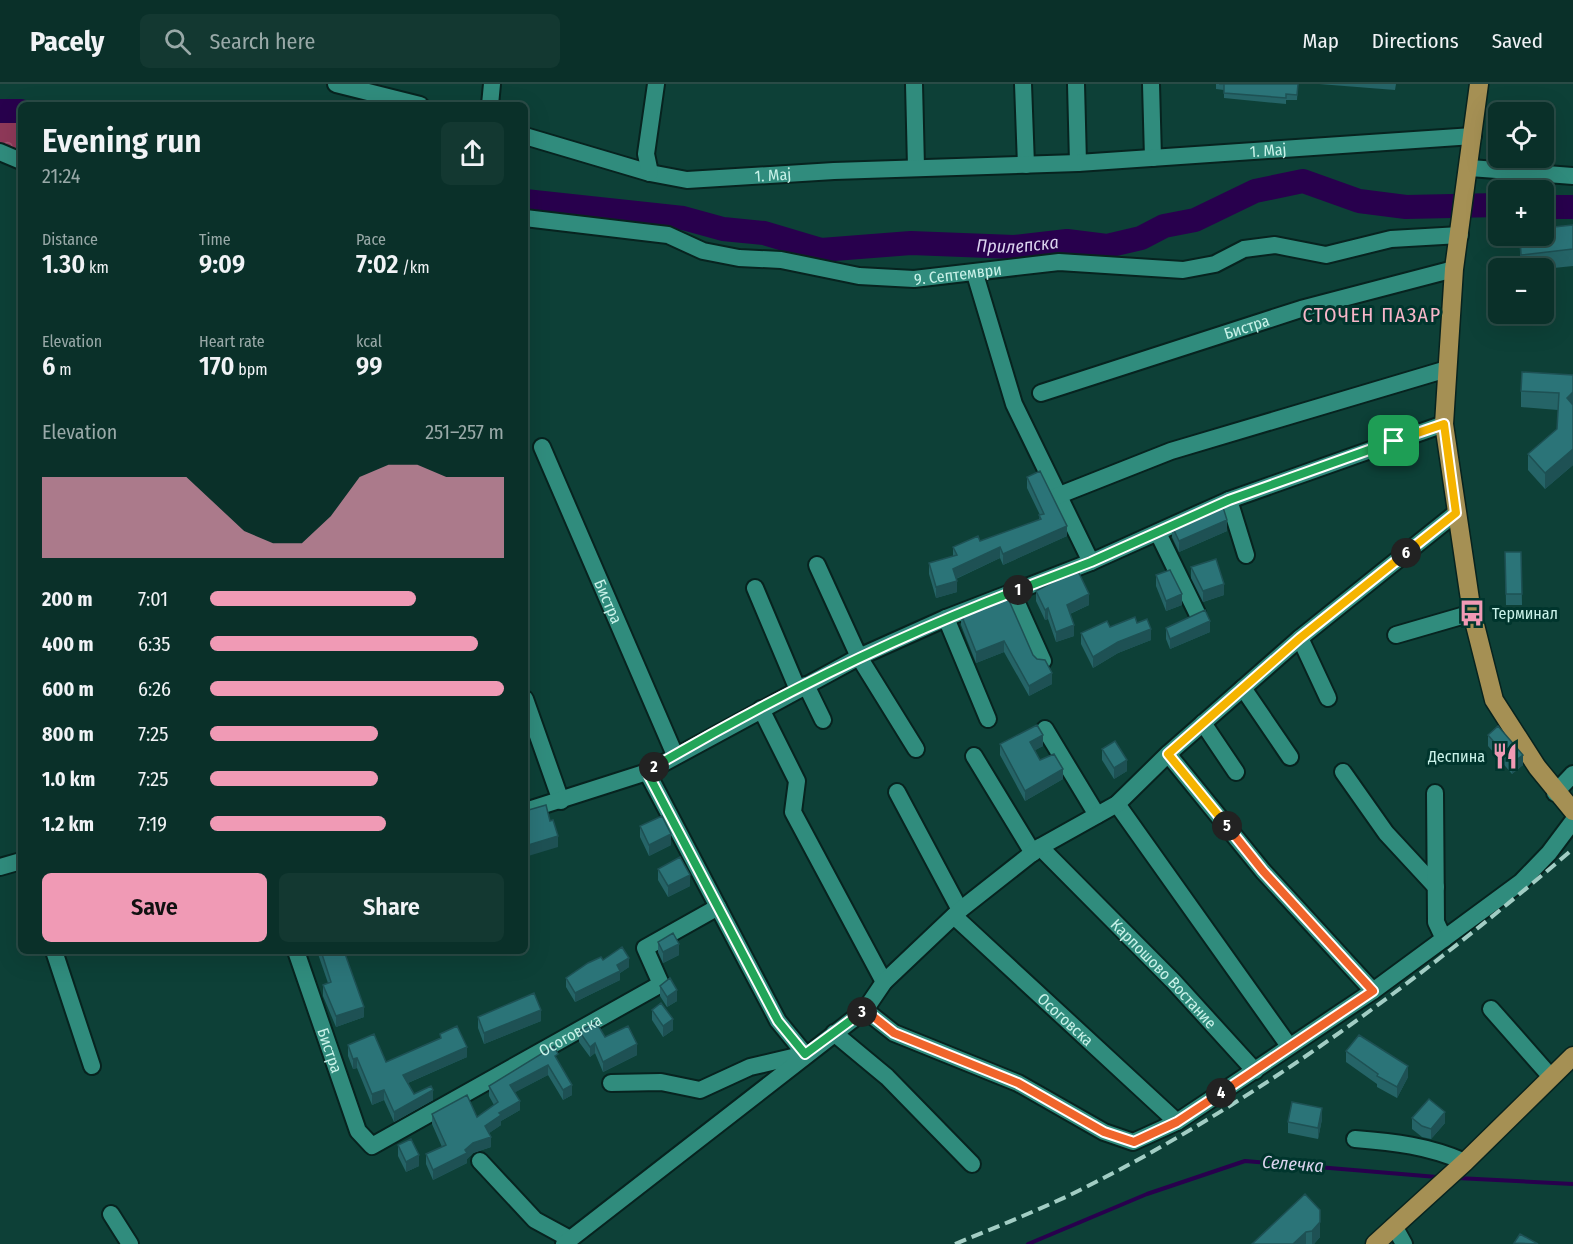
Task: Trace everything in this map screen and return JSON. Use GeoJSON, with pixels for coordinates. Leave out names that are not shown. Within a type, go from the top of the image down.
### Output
{"type":"FeatureCollection","features":[{"type":"Feature","properties":{"kind":"main road"},"geometry":{"type":"LineString","coordinates":[[1479,84],[1470,168],[1454,269],[1444,424],[1472,613],[1494,700],[1514,734],[1556,793],[1573,811]]}},
{"type":"Feature","properties":{"kind":"main road"},"geometry":{"type":"LineString","coordinates":[[1376,1244],[1465,1162],[1573,1056]]}},
{"type":"Feature","properties":{"kind":"street"},"geometry":{"type":"LineString","coordinates":[[336,84],[373,88],[412,102]]}},
{"type":"Feature","properties":{"kind":"street"},"geometry":{"type":"LineString","coordinates":[[490,102],[492,84]]}},
{"type":"Feature","properties":{"kind":"street"},"geometry":{"type":"LineString","coordinates":[[650,173],[646,154],[656,84]]}},
{"type":"Feature","properties":{"kind":"street"},"geometry":{"type":"LineString","coordinates":[[914,84],[916,167]]}},
{"type":"Feature","properties":{"kind":"street"},"geometry":{"type":"LineString","coordinates":[[1023,84],[1026,165]]}},
{"type":"Feature","properties":{"kind":"street"},"geometry":{"type":"LineString","coordinates":[[1076,84],[1078,163]]}},
{"type":"Feature","properties":{"kind":"street"},"geometry":{"type":"LineString","coordinates":[[1151,84],[1154,158]]}},
{"type":"Feature","properties":{"kind":"street","name":"1. Мај"},"geometry":{"type":"LineString","coordinates":[[528,137],[650,173],[687,180],[916,167],[1078,163],[1473,136]]}},
{"type":"Feature","properties":{"kind":"street"},"geometry":{"type":"LineString","coordinates":[[0,152],[18,160]]}},
{"type":"Feature","properties":{"kind":"street"},"geometry":{"type":"LineString","coordinates":[[1470,168],[1573,176]]}},
{"type":"Feature","properties":{"kind":"street","name":"9. Септември"},"geometry":{"type":"LineString","coordinates":[[528,218],[668,235],[703,251],[730,256],[781,260],[859,276],[914,279],[975,274],[1059,261],[1183,270],[1215,264],[1244,249],[1275,245],[1326,255],[1391,239],[1460,236]]}},
{"type":"Feature","properties":{"kind":"street","name":"Бистра"},"geometry":{"type":"LineString","coordinates":[[1041,393],[1301,309],[1454,269]]}},
{"type":"Feature","properties":{"kind":"street"},"geometry":{"type":"LineString","coordinates":[[975,274],[1014,404],[1091,562]]}},
{"type":"Feature","properties":{"kind":"street"},"geometry":{"type":"LineString","coordinates":[[1057,496],[1171,451],[1447,369]]}},
{"type":"Feature","properties":{"kind":"street"},"geometry":{"type":"LineString","coordinates":[[528,811],[647,772],[859,657],[946,618],[1091,562],[1229,500],[1444,424]]}},
{"type":"Feature","properties":{"kind":"street","name":"Бистра"},"geometry":{"type":"LineString","coordinates":[[542,447],[675,755]]}},
{"type":"Feature","properties":{"kind":"street"},"geometry":{"type":"LineString","coordinates":[[1229,500],[1246,555]]}},
{"type":"Feature","properties":{"kind":"street"},"geometry":{"type":"LineString","coordinates":[[480,1161],[535,1220],[567,1241],[805,1054],[865,1010],[884,982],[957,913],[1036,850],[1117,804],[1168,754],[1300,638],[1456,513]]}},
{"type":"Feature","properties":{"kind":"street"},"geometry":{"type":"LineString","coordinates":[[1158,533],[1197,613]]}},
{"type":"Feature","properties":{"kind":"street"},"geometry":{"type":"LineString","coordinates":[[816,565],[859,657],[916,749]]}},
{"type":"Feature","properties":{"kind":"street"},"geometry":{"type":"LineString","coordinates":[[754,588],[802,688],[823,720]]}},
{"type":"Feature","properties":{"kind":"street"},"geometry":{"type":"LineString","coordinates":[[1012,592],[1043,661]]}},
{"type":"Feature","properties":{"kind":"street"},"geometry":{"type":"LineString","coordinates":[[1396,635],[1472,613]]}},
{"type":"Feature","properties":{"kind":"street"},"geometry":{"type":"LineString","coordinates":[[946,618],[988,719]]}},
{"type":"Feature","properties":{"kind":"street"},"geometry":{"type":"LineString","coordinates":[[1300,638],[1328,698]]}},
{"type":"Feature","properties":{"kind":"street"},"geometry":{"type":"LineString","coordinates":[[1243,688],[1290,757]]}},
{"type":"Feature","properties":{"kind":"street"},"geometry":{"type":"LineString","coordinates":[[528,708],[561,801]]}},
{"type":"Feature","properties":{"kind":"street"},"geometry":{"type":"LineString","coordinates":[[761,709],[796,781],[793,812],[884,982]]}},
{"type":"Feature","properties":{"kind":"street"},"geometry":{"type":"LineString","coordinates":[[1203,723],[1236,772]]}},
{"type":"Feature","properties":{"kind":"street"},"geometry":{"type":"LineString","coordinates":[[1045,729],[1097,815]]}},
{"type":"Feature","properties":{"kind":"street"},"geometry":{"type":"LineString","coordinates":[[1168,754],[1263,871],[1373,991]]}},
{"type":"Feature","properties":{"kind":"street"},"geometry":{"type":"LineString","coordinates":[[974,756],[1036,850]]}},
{"type":"Feature","properties":{"kind":"street"},"geometry":{"type":"LineString","coordinates":[[647,772],[778,1021],[805,1054]]}},
{"type":"Feature","properties":{"kind":"street"},"geometry":{"type":"LineString","coordinates":[[1343,772],[1386,833],[1436,887]]}},
{"type":"Feature","properties":{"kind":"street"},"geometry":{"type":"LineString","coordinates":[[1556,793],[1573,774]]}},
{"type":"Feature","properties":{"kind":"street","name":"Осоговска"},"geometry":{"type":"LineString","coordinates":[[897,792],[957,913],[1177,1122]]}},
{"type":"Feature","properties":{"kind":"street"},"geometry":{"type":"LineString","coordinates":[[1435,793],[1436,922],[1444,939]]}},
{"type":"Feature","properties":{"kind":"street"},"geometry":{"type":"LineString","coordinates":[[1117,804],[1289,1046]]}},
{"type":"Feature","properties":{"kind":"street"},"geometry":{"type":"LineString","coordinates":[[865,1010],[894,1033],[1018,1083],[1104,1132],[1134,1142],[1177,1122],[1373,991],[1521,882],[1549,853],[1573,821]]}},
{"type":"Feature","properties":{"kind":"street","name":"Карпошово Востание"},"geometry":{"type":"LineString","coordinates":[[1036,850],[1174,982],[1255,1071]]}},
{"type":"Feature","properties":{"kind":"street"},"geometry":{"type":"LineString","coordinates":[[0,867],[18,862]]}},
{"type":"Feature","properties":{"kind":"street","name":"Осоговска"},"geometry":{"type":"LineString","coordinates":[[372,1146],[661,984],[645,948],[718,907]]}},
{"type":"Feature","properties":{"kind":"street"},"geometry":{"type":"LineString","coordinates":[[55,954],[92,1066]]}},
{"type":"Feature","properties":{"kind":"street","name":"Бистра"},"geometry":{"type":"LineString","coordinates":[[297,954],[358,1131],[372,1146]]}},
{"type":"Feature","properties":{"kind":"street"},"geometry":{"type":"LineString","coordinates":[[1491,1009],[1551,1077]]}},
{"type":"Feature","properties":{"kind":"street"},"geometry":{"type":"LineString","coordinates":[[834,1033],[887,1077],[972,1164]]}},
{"type":"Feature","properties":{"kind":"street"},"geometry":{"type":"LineString","coordinates":[[611,1083],[661,1082],[700,1090],[750,1067],[805,1054]]}},
{"type":"Feature","properties":{"kind":"street"},"geometry":{"type":"LineString","coordinates":[[1355,1140],[1401,1142],[1443,1152],[1465,1162]]}},
{"type":"Feature","properties":{"kind":"street"},"geometry":{"type":"LineString","coordinates":[[111,1214],[130,1244]]}},
{"type":"Feature","properties":{"kind":"street"},"geometry":{"type":"LineString","coordinates":[[1394,1226],[1404,1244]]}},
{"type":"Feature","properties":{"kind":"green space"},"geometry":{"type":"Polygon","coordinates":[[[0,111],[18,111],[18,160],[0,152],[0,111]]]}},
{"type":"Feature","properties":{"kind":"building"},"geometry":{"type":"Polygon","coordinates":[[[1224,84],[1298,84],[1297,95],[1286,94],[1286,98],[1224,93],[1224,84]]]}},
{"type":"Feature","properties":{"kind":"building"},"geometry":{"type":"Polygon","coordinates":[[[1573,225],[1573,249],[1521,255],[1521,246],[1554,246],[1554,227],[1573,225]]]}},
{"type":"Feature","properties":{"kind":"building"},"geometry":{"type":"Polygon","coordinates":[[[1522,372],[1573,375],[1573,392],[1567,398],[1573,405],[1573,449],[1545,473],[1528,454],[1557,429],[1559,393],[1521,391],[1522,372]]]}},
{"type":"Feature","properties":{"kind":"building"},"geometry":{"type":"Polygon","coordinates":[[[1040,471],[1067,526],[1003,554],[1000,547],[953,569],[957,581],[936,587],[929,563],[957,555],[953,547],[978,536],[980,541],[1041,519],[1039,515],[1044,514],[1027,477],[1040,471]]]}},
{"type":"Feature","properties":{"kind":"building"},"geometry":{"type":"Polygon","coordinates":[[[1222,504],[1227,520],[1179,541],[1172,526],[1222,504]]]}},
{"type":"Feature","properties":{"kind":"building"},"geometry":{"type":"Polygon","coordinates":[[[1505,552],[1521,552],[1522,594],[1506,594],[1505,552]]]}},
{"type":"Feature","properties":{"kind":"building"},"geometry":{"type":"Polygon","coordinates":[[[1216,559],[1224,584],[1203,591],[1191,567],[1216,559]]]}},
{"type":"Feature","properties":{"kind":"building"},"geometry":{"type":"Polygon","coordinates":[[[1077,569],[1089,594],[1067,605],[1074,625],[1056,632],[1048,608],[1045,610],[1036,591],[1077,569]]]}},
{"type":"Feature","properties":{"kind":"building"},"geometry":{"type":"Polygon","coordinates":[[[1170,570],[1182,594],[1166,601],[1156,575],[1170,570]]]}},
{"type":"Feature","properties":{"kind":"building"},"geometry":{"type":"Polygon","coordinates":[[[1007,596],[1033,655],[1037,659],[1045,660],[1052,673],[1029,686],[1004,641],[976,652],[961,614],[1007,596]]]}},
{"type":"Feature","properties":{"kind":"building"},"geometry":{"type":"Polygon","coordinates":[[[1205,610],[1210,621],[1170,639],[1166,628],[1205,610]]]}},
{"type":"Feature","properties":{"kind":"building"},"geometry":{"type":"Polygon","coordinates":[[[1135,617],[1137,623],[1147,619],[1151,629],[1118,642],[1093,657],[1081,633],[1107,621],[1110,627],[1135,617]]]}},
{"type":"Feature","properties":{"kind":"building"},"geometry":{"type":"Polygon","coordinates":[[[1037,725],[1043,735],[1030,742],[1040,760],[1054,754],[1063,769],[1025,791],[1000,744],[1037,725]]]}},
{"type":"Feature","properties":{"kind":"building"},"geometry":{"type":"Polygon","coordinates":[[[1498,726],[1523,755],[1512,763],[1488,735],[1498,726]]]}},
{"type":"Feature","properties":{"kind":"building"},"geometry":{"type":"Polygon","coordinates":[[[1115,741],[1127,760],[1114,768],[1102,749],[1115,741]]]}},
{"type":"Feature","properties":{"kind":"building"},"geometry":{"type":"Polygon","coordinates":[[[546,805],[550,821],[553,820],[558,836],[528,845],[528,810],[546,805]]]}},
{"type":"Feature","properties":{"kind":"building"},"geometry":{"type":"Polygon","coordinates":[[[662,816],[671,834],[649,845],[640,826],[662,816]]]}},
{"type":"Feature","properties":{"kind":"building"},"geometry":{"type":"Polygon","coordinates":[[[680,857],[690,875],[668,886],[658,869],[680,857]]]}},
{"type":"Feature","properties":{"kind":"building"},"geometry":{"type":"Polygon","coordinates":[[[673,933],[679,944],[663,952],[658,942],[673,933]]]}},
{"type":"Feature","properties":{"kind":"building"},"geometry":{"type":"Polygon","coordinates":[[[622,947],[629,958],[617,965],[620,971],[575,993],[566,978],[588,963],[601,957],[603,960],[622,947]]]}},
{"type":"Feature","properties":{"kind":"building"},"geometry":{"type":"Polygon","coordinates":[[[322,954],[345,954],[364,1007],[336,1016],[323,985],[331,982],[322,954]]]}},
{"type":"Feature","properties":{"kind":"building"},"geometry":{"type":"Polygon","coordinates":[[[670,978],[677,990],[667,997],[660,986],[670,978]]]}},
{"type":"Feature","properties":{"kind":"building"},"geometry":{"type":"Polygon","coordinates":[[[534,993],[541,1010],[484,1033],[478,1017],[534,993]]]}},
{"type":"Feature","properties":{"kind":"building"},"geometry":{"type":"Polygon","coordinates":[[[661,1003],[673,1019],[663,1026],[652,1010],[661,1003]]]}},
{"type":"Feature","properties":{"kind":"building"},"geometry":{"type":"Polygon","coordinates":[[[596,1022],[605,1037],[628,1026],[637,1044],[603,1062],[595,1043],[590,1047],[579,1031],[596,1022]]]}},
{"type":"Feature","properties":{"kind":"building"},"geometry":{"type":"Polygon","coordinates":[[[457,1026],[467,1047],[403,1075],[414,1094],[431,1086],[433,1090],[394,1112],[384,1090],[372,1094],[357,1058],[353,1059],[348,1045],[374,1034],[386,1062],[441,1038],[440,1034],[457,1026]]]}},
{"type":"Feature","properties":{"kind":"building"},"geometry":{"type":"Polygon","coordinates":[[[1359,1035],[1408,1066],[1397,1087],[1377,1076],[1378,1074],[1346,1051],[1359,1035]]]}},
{"type":"Feature","properties":{"kind":"building"},"geometry":{"type":"Polygon","coordinates":[[[554,1046],[558,1054],[555,1056],[572,1085],[563,1090],[548,1065],[510,1085],[520,1101],[499,1113],[501,1115],[485,1126],[491,1137],[473,1143],[465,1150],[467,1153],[433,1170],[426,1154],[446,1145],[432,1114],[467,1095],[477,1117],[498,1102],[489,1086],[554,1046]]]}},
{"type":"Feature","properties":{"kind":"building"},"geometry":{"type":"Polygon","coordinates":[[[1429,1099],[1445,1112],[1431,1129],[1422,1126],[1412,1118],[1429,1099]]]}},
{"type":"Feature","properties":{"kind":"building"},"geometry":{"type":"Polygon","coordinates":[[[1292,1102],[1322,1108],[1318,1128],[1288,1122],[1292,1102]]]}},
{"type":"Feature","properties":{"kind":"building"},"geometry":{"type":"Polygon","coordinates":[[[411,1139],[419,1155],[406,1162],[398,1145],[411,1139]]]}},
{"type":"Feature","properties":{"kind":"building"},"geometry":{"type":"Polygon","coordinates":[[[1305,1194],[1320,1210],[1320,1222],[1312,1231],[1306,1232],[1293,1244],[1252,1244],[1305,1194]]]}},
{"type":"Feature","properties":{"kind":"building"},"geometry":{"type":"Polygon","coordinates":[[[1520,1234],[1538,1244],[1514,1243],[1520,1234]]]}},
{"type":"Feature","properties":{"kind":"waterway","name":"Прилепска"},"geometry":{"type":"LineString","coordinates":[[0,111],[18,111]]}},
{"type":"Feature","properties":{"kind":"waterway","name":"Прилепска"},"geometry":{"type":"LineString","coordinates":[[528,201],[683,218],[723,229],[764,233],[821,250],[911,243],[1014,247],[1067,241],[1107,246],[1141,238],[1164,226],[1195,220],[1255,191],[1303,181],[1359,201],[1406,207],[1488,205]]}},
{"type":"Feature","properties":{"kind":"waterway","name":"Прилепска"},"geometry":{"type":"LineString","coordinates":[[1554,207],[1573,207]]}},
{"type":"Feature","properties":{"kind":"waterway","name":"Селечка"},"geometry":{"type":"LineString","coordinates":[[1028,1244],[1147,1194],[1245,1161],[1437,1177]]}},
{"type":"Feature","properties":{"kind":"waterway","name":"Селечка"},"geometry":{"type":"LineString","coordinates":[[1457,1178],[1573,1184]]}},
{"type":"Feature","properties":{"kind":"railway"},"geometry":{"type":"LineString","coordinates":[[955,1244],[1072,1194],[1139,1159],[1270,1080],[1333,1037],[1456,946],[1573,849]]}},
{"type":"Feature","properties":{"kind":"place","name":"Терминал"},"geometry":{"type":"Point","coordinates":[1472,613]}},
{"type":"Feature","properties":{"kind":"place","name":"Деспина"},"geometry":{"type":"Point","coordinates":[1505,756]}},
{"type":"Feature","properties":{"kind":"district","name":"СТОЧЕН ПАЗАР"},"geometry":{"type":"Point","coordinates":[1372,315]}},
{"type":"Feature","properties":{"kind":"route"},"geometry":{"type":"LineString","coordinates":[[1444,424],[1456,513],[1300,638],[1168,754],[1263,871],[1373,991],[1177,1122],[1134,1142],[1104,1132],[1018,1083],[894,1033],[865,1010],[805,1054],[778,1021],[647,772],[859,657],[946,618],[1091,562],[1229,500],[1394,441],[1444,424]]}}]}
